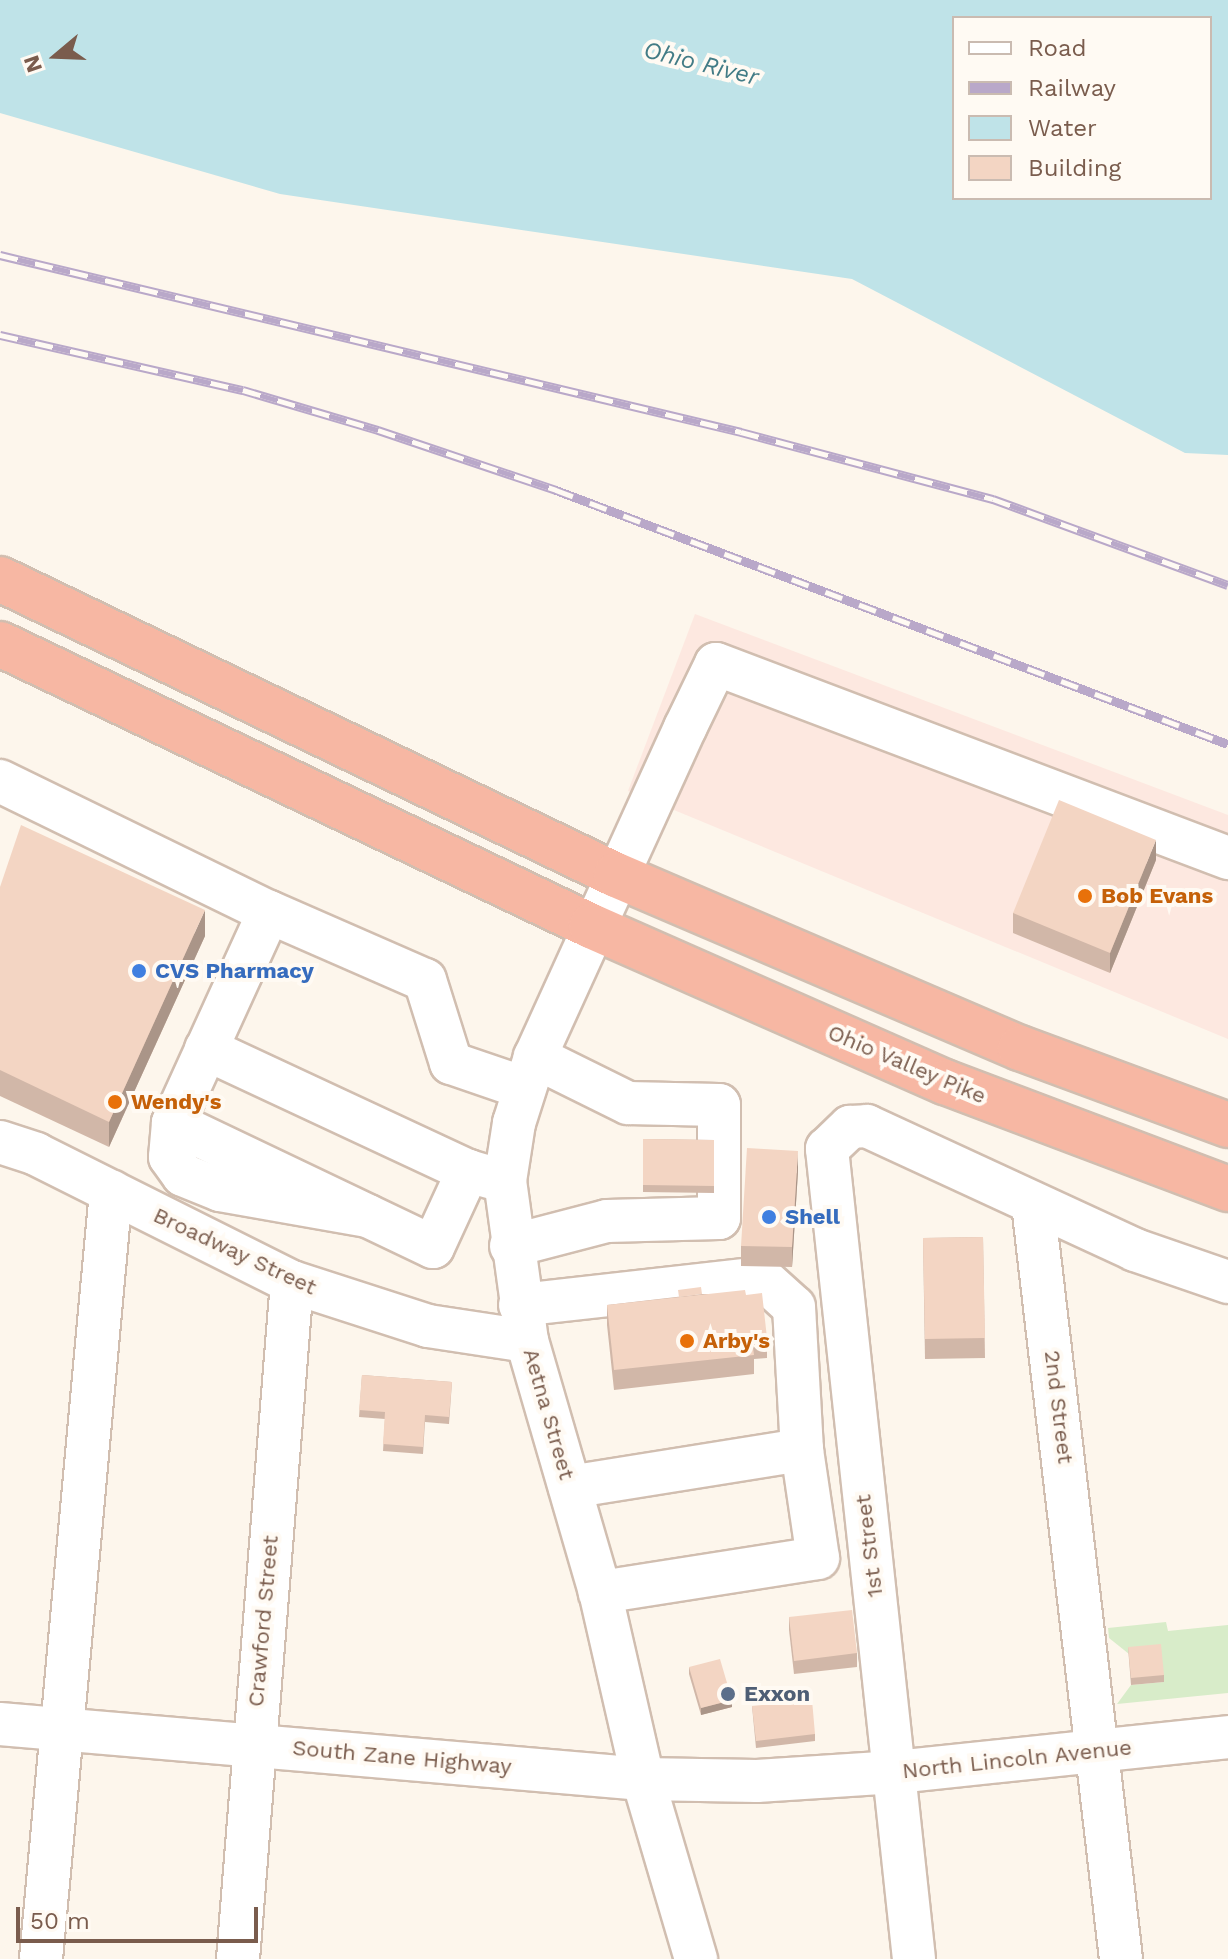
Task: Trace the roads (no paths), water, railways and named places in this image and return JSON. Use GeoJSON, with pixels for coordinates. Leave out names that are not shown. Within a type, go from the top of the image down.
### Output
{"type":"FeatureCollection","features":[{"type":"Feature","properties":{"kind":"highway"},"geometry":{"type":"LineString","coordinates":[[0,579],[616,875],[1020,1048],[1228,1125]]}},
{"type":"Feature","properties":{"kind":"highway","name":"Ohio Valley Pike"},"geometry":{"type":"LineString","coordinates":[[0,644],[591,926],[945,1082],[1228,1189]]}},
{"type":"Feature","properties":{"kind":"street","name":"Aetna Street"},"geometry":{"type":"LineString","coordinates":[[696,1959],[643,1779],[600,1592],[524,1323],[511,1246],[487,1176],[591,926],[716,664],[1228,858]]}},
{"type":"Feature","properties":{"kind":"street"},"geometry":{"type":"LineString","coordinates":[[0,781],[269,912],[425,980],[451,1063],[530,1072],[628,1103],[719,1105],[719,1218],[607,1221],[511,1246]]}},
{"type":"Feature","properties":{"kind":"street"},"geometry":{"type":"LineString","coordinates":[[206,1049],[487,1176],[433,1247],[173,1123],[206,1049],[269,912]]}},
{"type":"Feature","properties":{"kind":"street","name":"1st Street"},"geometry":{"type":"LineString","coordinates":[[914,1959],[896,1772],[825,1167],[827,1149],[837,1136],[850,1127],[867,1126],[1033,1204]]}},
{"type":"Feature","properties":{"kind":"street","name":"Broadway Street"},"geometry":{"type":"LineString","coordinates":[[0,1142],[111,1191],[292,1282],[428,1326],[524,1323],[564,1300],[762,1278],[794,1307],[801,1433]]}},
{"type":"Feature","properties":{"kind":"street"},"geometry":{"type":"LineString","coordinates":[[41,1959],[111,1191]]}},
{"type":"Feature","properties":{"kind":"street"},"geometry":{"type":"LineString","coordinates":[[1033,1204],[1135,1250],[1228,1282]]}},
{"type":"Feature","properties":{"kind":"street","name":"2nd Street"},"geometry":{"type":"LineString","coordinates":[[1033,1204],[1096,1751]]}},
{"type":"Feature","properties":{"kind":"street","name":"Crawford Street"},"geometry":{"type":"LineString","coordinates":[[238,1959],[292,1282]]}},
{"type":"Feature","properties":{"kind":"street"},"geometry":{"type":"LineString","coordinates":[[564,1300],[594,1317],[743,1297],[763,1303],[779,1317],[790,1404],[801,1433],[818,1558]]}},
{"type":"Feature","properties":{"kind":"street"},"geometry":{"type":"LineString","coordinates":[[570,1487],[801,1433]]}},
{"type":"Feature","properties":{"kind":"street"},"geometry":{"type":"LineString","coordinates":[[600,1592],[818,1558],[870,1555]]}},
{"type":"Feature","properties":{"kind":"street","name":"South Zane Highway"},"geometry":{"type":"LineString","coordinates":[[0,1724],[643,1779],[757,1781],[805,1775]]}},
{"type":"Feature","properties":{"kind":"street","name":"North Lincoln Avenue"},"geometry":{"type":"LineString","coordinates":[[805,1775],[896,1772],[1228,1737]]}},
{"type":"Feature","properties":{"kind":"street"},"geometry":{"type":"LineString","coordinates":[[1096,1751],[1121,1959]]}},
{"type":"Feature","properties":{"kind":"water","name":"Ohio River"},"geometry":{"type":"Polygon","coordinates":[[[0,0],[1228,0],[1228,455],[1185,453],[852,279],[280,194],[0,113],[0,0]]]}},
{"type":"Feature","properties":{"kind":"railway"},"geometry":{"type":"LineString","coordinates":[[0,255],[741,432],[993,499],[1228,585]]}},
{"type":"Feature","properties":{"kind":"railway"},"geometry":{"type":"LineString","coordinates":[[0,335],[243,390],[378,430],[556,490],[1228,744]]}},
{"type":"Feature","properties":{"kind":"place","name":"Bob Evans"},"geometry":{"type":"Point","coordinates":[1085,896]}},
{"type":"Feature","properties":{"kind":"place","name":"CVS Pharmacy"},"geometry":{"type":"Point","coordinates":[139,971]}},
{"type":"Feature","properties":{"kind":"place","name":"Wendy's"},"geometry":{"type":"Point","coordinates":[115,1102]}},
{"type":"Feature","properties":{"kind":"place","name":"Shell"},"geometry":{"type":"Point","coordinates":[769,1217]}},
{"type":"Feature","properties":{"kind":"place","name":"Arby's"},"geometry":{"type":"Point","coordinates":[687,1341]}},
{"type":"Feature","properties":{"kind":"place","name":"Exxon"},"geometry":{"type":"Point","coordinates":[728,1694]}}]}
